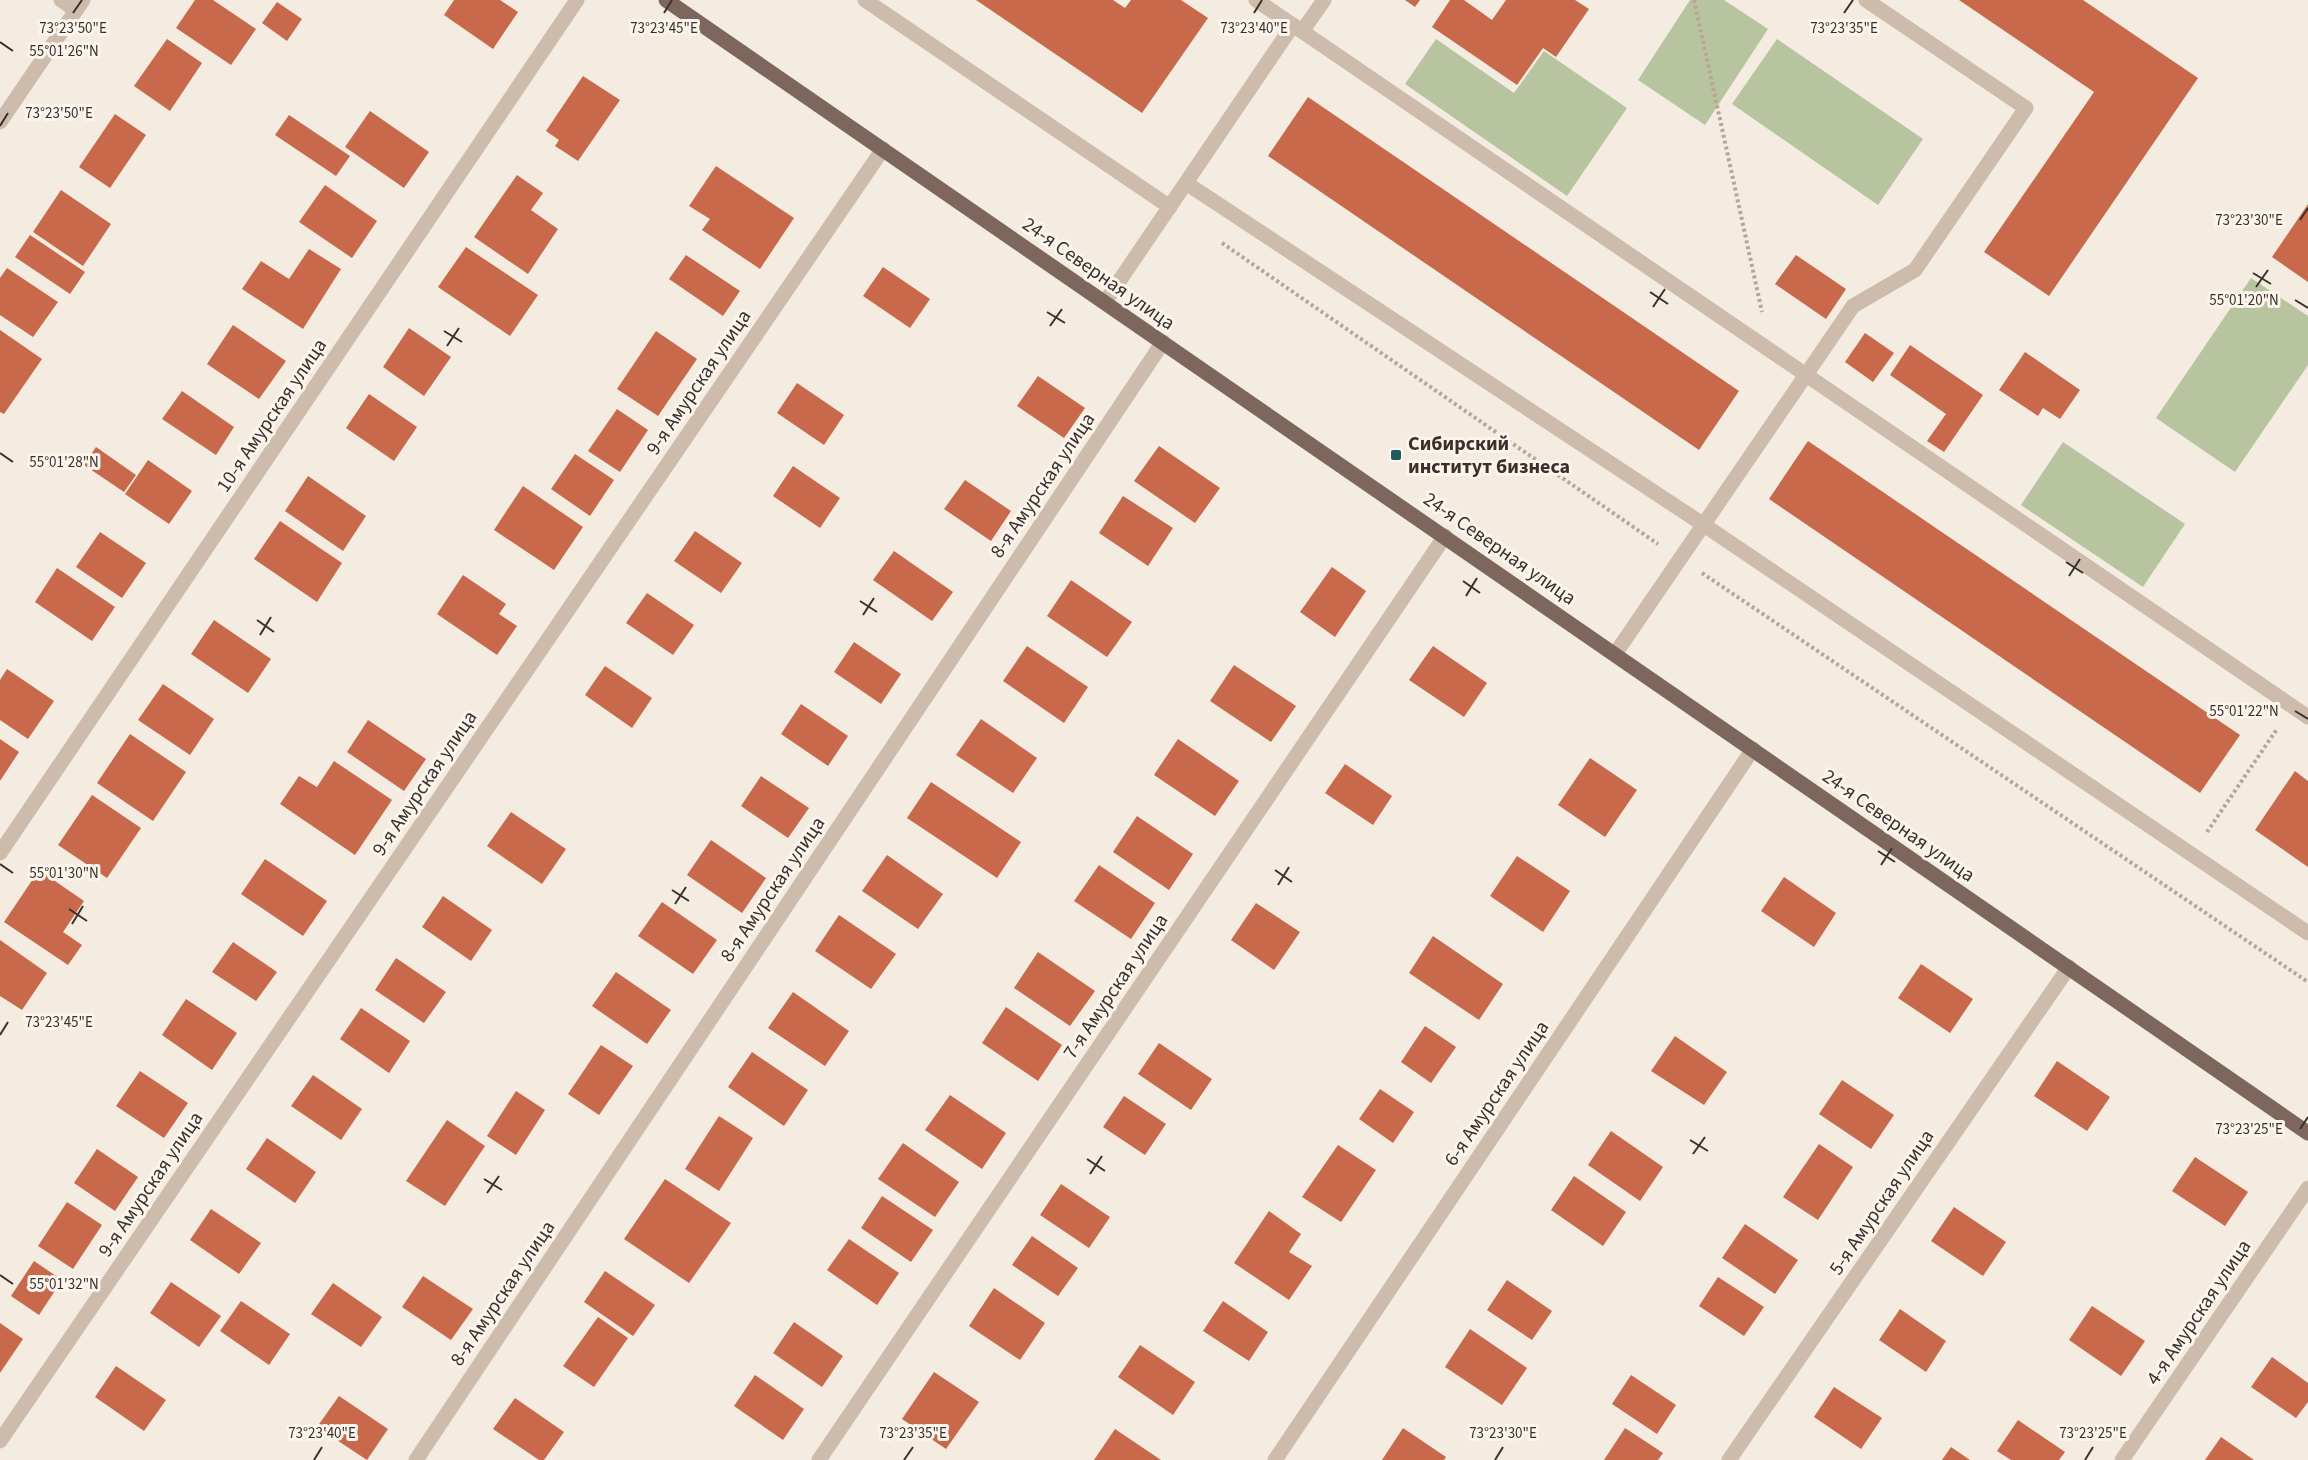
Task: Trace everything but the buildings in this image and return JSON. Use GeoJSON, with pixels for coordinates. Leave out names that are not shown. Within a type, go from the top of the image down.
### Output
{"type":"FeatureCollection","features":[{"type":"Feature","properties":{"kind":"main road","name":"24-я Северная улица"},"geometry":{"type":"LineString","coordinates":[[666,0],[2308,1133]]}},
{"type":"Feature","properties":{"kind":"street"},"geometry":{"type":"LineString","coordinates":[[0,122],[79,5],[61,0]]}},
{"type":"Feature","properties":{"kind":"street","name":"10-я Амурская улица"},"geometry":{"type":"LineString","coordinates":[[0,853],[577,0]]}},
{"type":"Feature","properties":{"kind":"street"},"geometry":{"type":"LineString","coordinates":[[865,0],[1170,207]]}},
{"type":"Feature","properties":{"kind":"street"},"geometry":{"type":"LineString","coordinates":[[1256,0],[2308,717]]}},
{"type":"Feature","properties":{"kind":"street"},"geometry":{"type":"LineString","coordinates":[[1105,302],[1186,183],[1298,28],[1324,0]]}},
{"type":"Feature","properties":{"kind":"street"},"geometry":{"type":"LineString","coordinates":[[1615,654],[1853,306],[1915,270],[2026,108],[1866,0]]}},
{"type":"Feature","properties":{"kind":"street","name":"9-я Амурская улица"},"geometry":{"type":"LineString","coordinates":[[0,1441],[883,149]]}},
{"type":"Feature","properties":{"kind":"street"},"geometry":{"type":"LineString","coordinates":[[1186,183],[1704,525],[2308,933]]}},
{"type":"Feature","properties":{"kind":"street","name":"8-я Амурская улица"},"geometry":{"type":"LineString","coordinates":[[416,1460],[1163,342]]}},
{"type":"Feature","properties":{"kind":"street","name":"7-я Амурская улица"},"geometry":{"type":"LineString","coordinates":[[819,1460],[1445,536]]}},
{"type":"Feature","properties":{"kind":"street","name":"6-я Амурская улица"},"geometry":{"type":"LineString","coordinates":[[1275,1460],[1754,749]]}},
{"type":"Feature","properties":{"kind":"street","name":"5-я Амурская улица"},"geometry":{"type":"LineString","coordinates":[[1730,1460],[2069,968]]}},
{"type":"Feature","properties":{"kind":"street","name":"4-я Амурская улица"},"geometry":{"type":"LineString","coordinates":[[2122,1460],[2308,1188]]}},
{"type":"Feature","properties":{"kind":"path"},"geometry":{"type":"LineString","coordinates":[[1694,0],[1771,351]]}},
{"type":"Feature","properties":{"kind":"path"},"geometry":{"type":"LineString","coordinates":[[1215,237],[1680,559],[2308,981]]}},
{"type":"Feature","properties":{"kind":"path"},"geometry":{"type":"LineString","coordinates":[[2192,855],[2292,706]]}},
{"type":"Feature","properties":{"kind":"green space"},"geometry":{"type":"Polygon","coordinates":[[[1690,0],[1724,0],[1768,29],[1705,125],[1638,80],[1690,0]]]}},
{"type":"Feature","properties":{"kind":"green space"},"geometry":{"type":"Polygon","coordinates":[[[1436,39],[1514,93],[1544,51],[1627,108],[1567,196],[1405,84],[1436,39]]]}},
{"type":"Feature","properties":{"kind":"green space"},"geometry":{"type":"Polygon","coordinates":[[[1777,39],[1923,139],[1878,205],[1732,104],[1777,39]]]}},
{"type":"Feature","properties":{"kind":"green space"},"geometry":{"type":"Polygon","coordinates":[[[2251,278],[2308,316],[2308,365],[2235,472],[2156,418],[2251,278]]]}},
{"type":"Feature","properties":{"kind":"green space"},"geometry":{"type":"Polygon","coordinates":[[[2063,442],[2185,524],[2143,587],[2021,505],[2063,442]]]}},
{"type":"Feature","properties":{"kind":"place","name":"Сибирский институт бизнеса"},"geometry":{"type":"Point","coordinates":[1396,455]}}]}
